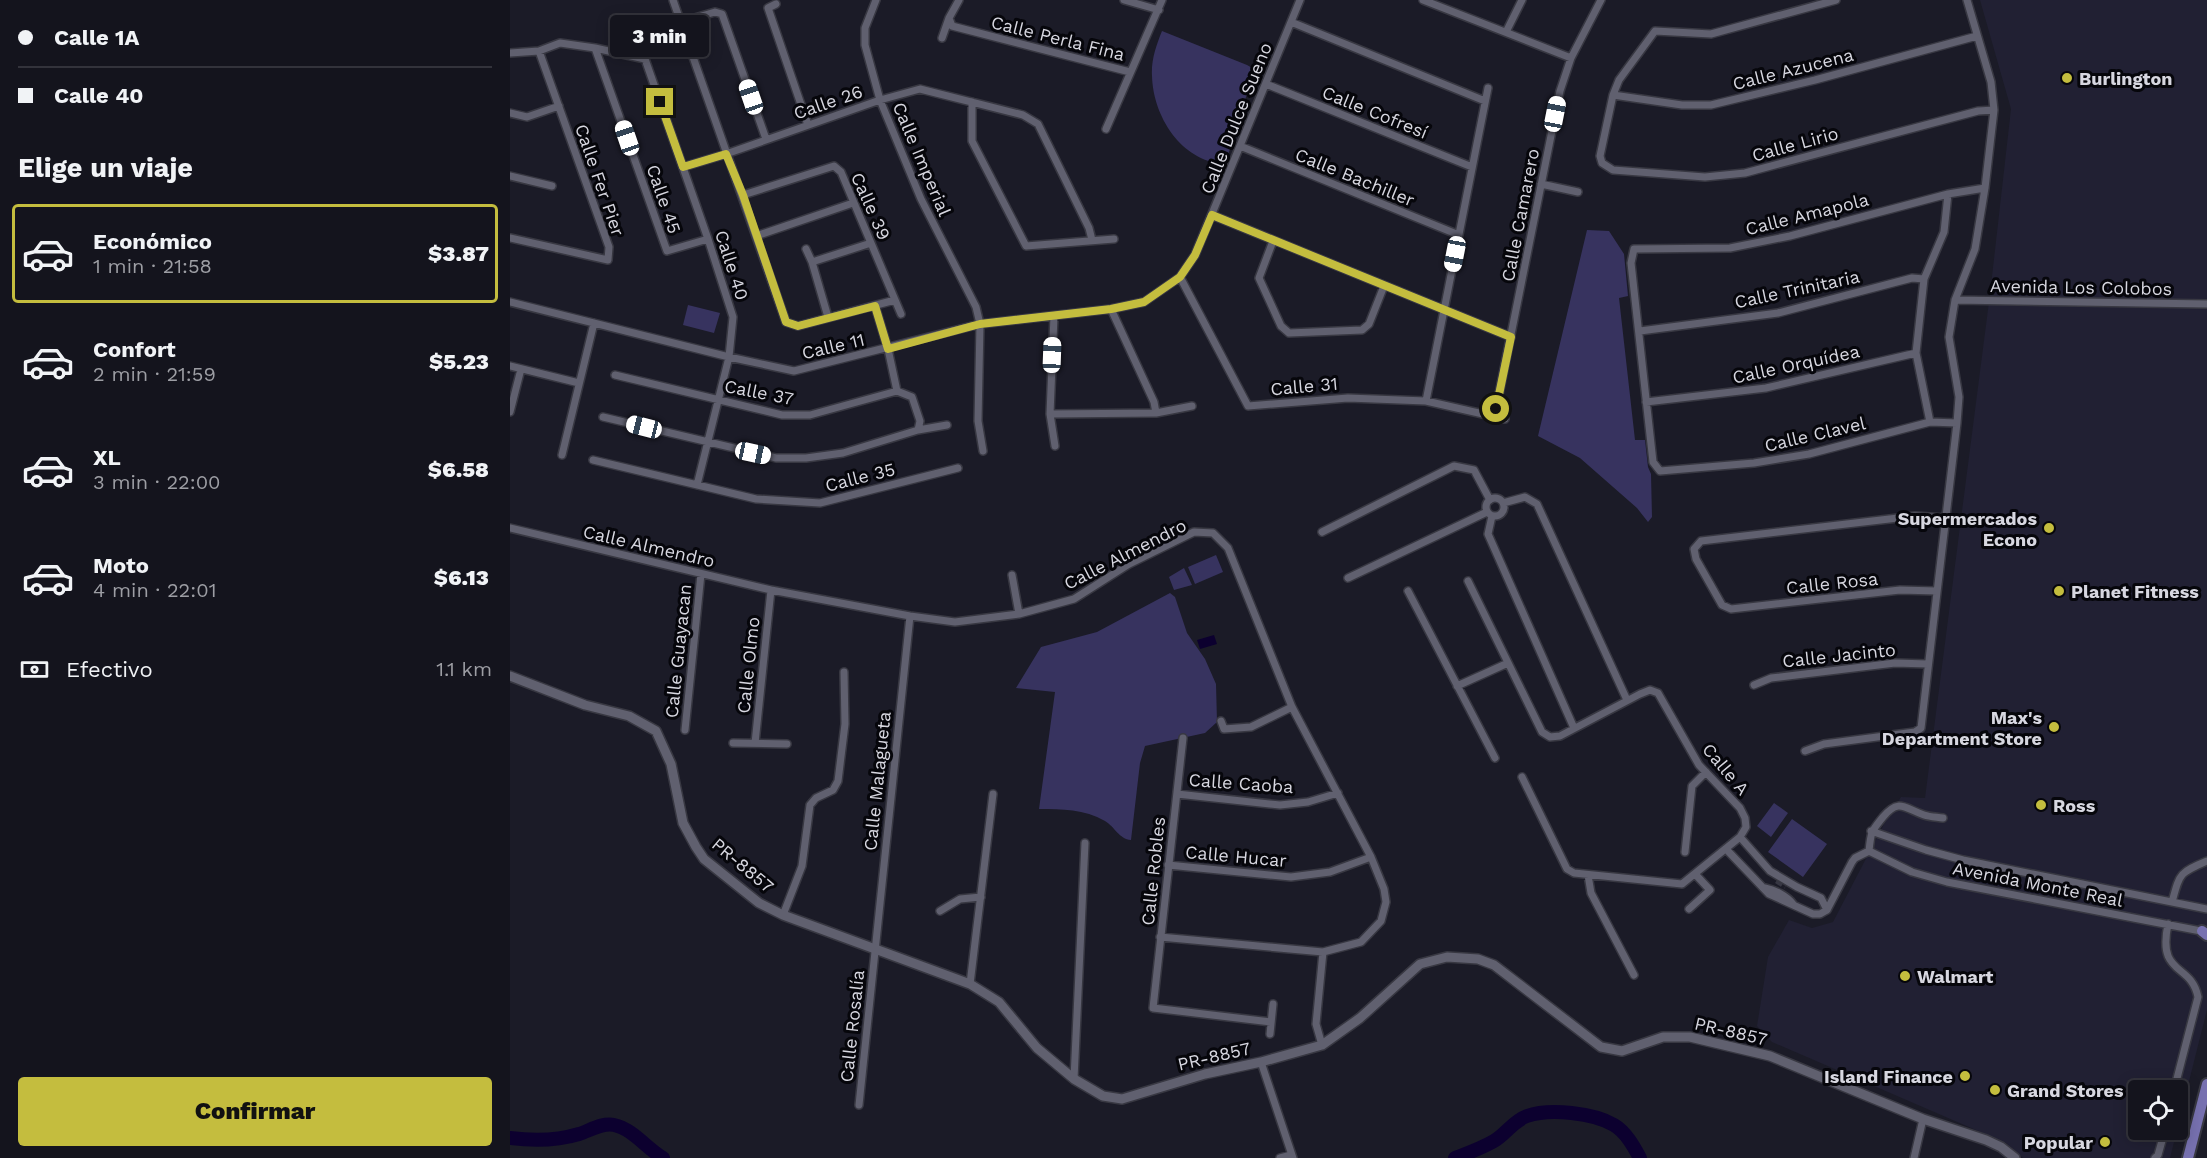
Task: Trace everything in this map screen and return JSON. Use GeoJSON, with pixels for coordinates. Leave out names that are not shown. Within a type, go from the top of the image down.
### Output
{"type":"FeatureCollection","features":[{"type":"Feature","properties":{"kind":"main road"},"geometry":{"type":"LineString","coordinates":[[2188,1158],[2207,1084]]}},
{"type":"Feature","properties":{"kind":"street"},"geometry":{"type":"LineString","coordinates":[[673,0],[786,322],[798,326],[895,300]]}},
{"type":"Feature","properties":{"kind":"street","name":"Calle Imperial"},"geometry":{"type":"LineString","coordinates":[[876,0],[865,28],[865,45],[880,100],[921,200],[976,307],[980,324]]}},
{"type":"Feature","properties":{"kind":"street"},"geometry":{"type":"LineString","coordinates":[[942,38],[959,0]]}},
{"type":"Feature","properties":{"kind":"street"},"geometry":{"type":"LineString","coordinates":[[1124,0],[1159,10]]}},
{"type":"Feature","properties":{"kind":"street"},"geometry":{"type":"LineString","coordinates":[[1106,129],[1159,10],[1161,0]]}},
{"type":"Feature","properties":{"kind":"street","name":"Calle Dulce Sueno"},"geometry":{"type":"LineString","coordinates":[[1180,277],[1195,255],[1300,0]]}},
{"type":"Feature","properties":{"kind":"street"},"geometry":{"type":"LineString","coordinates":[[1423,0],[1444,4],[1571,58]]}},
{"type":"Feature","properties":{"kind":"street"},"geometry":{"type":"LineString","coordinates":[[1506,32],[1522,0]]}},
{"type":"Feature","properties":{"kind":"street","name":"Calle Camarero"},"geometry":{"type":"LineString","coordinates":[[1496,409],[1560,91],[1571,58],[1601,0]]}},
{"type":"Feature","properties":{"kind":"street"},"geometry":{"type":"LineString","coordinates":[[1613,95],[1619,80],[1655,31],[1711,34],[1836,0]]}},
{"type":"Feature","properties":{"kind":"street"},"geometry":{"type":"LineString","coordinates":[[1805,751],[1824,744],[1915,732],[1921,728],[1959,397],[1949,337],[1954,300],[1975,249],[1994,110],[1991,82],[1967,0]]}},
{"type":"Feature","properties":{"kind":"street"},"geometry":{"type":"LineString","coordinates":[[776,4],[768,8],[808,125]]}},
{"type":"Feature","properties":{"kind":"street"},"geometry":{"type":"LineString","coordinates":[[681,22],[715,12],[722,14],[765,139]]}},
{"type":"Feature","properties":{"kind":"street","name":"Calle Perla Fina"},"geometry":{"type":"LineString","coordinates":[[949,18],[952,27],[1130,72]]}},
{"type":"Feature","properties":{"kind":"street"},"geometry":{"type":"LineString","coordinates":[[1291,22],[1485,101]]}},
{"type":"Feature","properties":{"kind":"street","name":"Calle Azucena"},"geometry":{"type":"LineString","coordinates":[[1613,95],[1682,105],[1711,105],[1815,80],[1977,36]]}},
{"type":"Feature","properties":{"kind":"street"},"geometry":{"type":"LineString","coordinates":[[510,53],[539,51],[560,43],[595,48]]}},
{"type":"Feature","properties":{"kind":"street","name":"Calle 40"},"geometry":{"type":"LineString","coordinates":[[595,48],[645,59],[733,317],[729,357],[697,485]]}},
{"type":"Feature","properties":{"kind":"street","name":"Calle 45"},"geometry":{"type":"LineString","coordinates":[[595,48],[667,251],[708,239]]}},
{"type":"Feature","properties":{"kind":"street","name":"Calle Fer Pier"},"geometry":{"type":"LineString","coordinates":[[510,238],[608,260],[609,247],[539,51]]}},
{"type":"Feature","properties":{"kind":"street","name":"Calle Cofresí"},"geometry":{"type":"LineString","coordinates":[[1266,84],[1472,167]]}},
{"type":"Feature","properties":{"kind":"street"},"geometry":{"type":"LineString","coordinates":[[1426,401],[1488,88]]}},
{"type":"Feature","properties":{"kind":"street","name":"Calle 26"},"geometry":{"type":"LineString","coordinates":[[683,167],[880,100],[920,89],[1023,115],[1038,124],[1089,228],[1092,240]]}},
{"type":"Feature","properties":{"kind":"street","name":"Calle Lirio"},"geometry":{"type":"LineString","coordinates":[[1613,95],[1600,156],[1602,163],[1612,170],[1705,177],[1745,173],[1978,111],[1994,110]]}},
{"type":"Feature","properties":{"kind":"street"},"geometry":{"type":"LineString","coordinates":[[972,102],[972,141],[1026,246],[1114,239]]}},
{"type":"Feature","properties":{"kind":"street"},"geometry":{"type":"LineString","coordinates":[[510,113],[527,117],[559,106]]}},
{"type":"Feature","properties":{"kind":"street","name":"Calle Bachiller"},"geometry":{"type":"LineString","coordinates":[[1240,146],[1459,235]]}},
{"type":"Feature","properties":{"kind":"street","name":"Calle 39"},"geometry":{"type":"LineString","coordinates":[[743,195],[834,166],[841,172],[901,314]]}},
{"type":"Feature","properties":{"kind":"street"},"geometry":{"type":"LineString","coordinates":[[510,176],[552,186]]}},
{"type":"Feature","properties":{"kind":"street"},"geometry":{"type":"LineString","coordinates":[[1541,184],[1578,192]]}},
{"type":"Feature","properties":{"kind":"street","name":"Calle Amapola"},"geometry":{"type":"LineString","coordinates":[[1640,331],[1631,263],[1634,249],[1730,248],[1790,236],[1948,194],[1985,188]]}},
{"type":"Feature","properties":{"kind":"street"},"geometry":{"type":"LineString","coordinates":[[1930,422],[1916,353],[1924,279],[1944,232],[1948,194]]}},
{"type":"Feature","properties":{"kind":"street"},"geometry":{"type":"LineString","coordinates":[[756,236],[853,203]]}},
{"type":"Feature","properties":{"kind":"street"},"geometry":{"type":"LineString","coordinates":[[1212,215],[1511,337]]}},
{"type":"Feature","properties":{"kind":"street"},"geometry":{"type":"LineString","coordinates":[[1273,241],[1259,278],[1281,326],[1289,333],[1362,330],[1369,324],[1384,285]]}},
{"type":"Feature","properties":{"kind":"street"},"geometry":{"type":"LineString","coordinates":[[812,262],[871,243]]}},
{"type":"Feature","properties":{"kind":"street"},"geometry":{"type":"LineString","coordinates":[[806,249],[828,317]]}},
{"type":"Feature","properties":{"kind":"street","name":"Calle 11"},"geometry":{"type":"LineString","coordinates":[[510,302],[794,371],[980,324],[1111,309],[1144,302],[1180,277]]}},
{"type":"Feature","properties":{"kind":"street","name":"Calle 31"},"geometry":{"type":"LineString","coordinates":[[1180,277],[1248,406],[1348,398],[1426,401],[1505,419]]}},
{"type":"Feature","properties":{"kind":"street","name":"Calle Trinitaria"},"geometry":{"type":"LineString","coordinates":[[1640,331],[1778,313],[1912,278],[1924,279]]}},
{"type":"Feature","properties":{"kind":"street","name":"Avenida Los Colobos"},"geometry":{"type":"LineString","coordinates":[[1954,300],[2207,303]]}},
{"type":"Feature","properties":{"kind":"street"},"geometry":{"type":"LineString","coordinates":[[875,306],[888,349],[897,391],[912,397],[920,421],[918,430]]}},
{"type":"Feature","properties":{"kind":"street"},"geometry":{"type":"LineString","coordinates":[[1111,309],[1155,402],[1156,413]]}},
{"type":"Feature","properties":{"kind":"street"},"geometry":{"type":"LineString","coordinates":[[1054,316],[1050,414],[1055,446]]}},
{"type":"Feature","properties":{"kind":"street"},"geometry":{"type":"LineString","coordinates":[[562,455],[594,323]]}},
{"type":"Feature","properties":{"kind":"street"},"geometry":{"type":"LineString","coordinates":[[980,324],[978,421],[983,451]]}},
{"type":"Feature","properties":{"kind":"street"},"geometry":{"type":"LineString","coordinates":[[1640,331],[1646,402]]}},
{"type":"Feature","properties":{"kind":"street","name":"Calle Orquídea"},"geometry":{"type":"LineString","coordinates":[[1646,402],[1766,388],[1916,353]]}},
{"type":"Feature","properties":{"kind":"street"},"geometry":{"type":"LineString","coordinates":[[510,366],[579,383]]}},
{"type":"Feature","properties":{"kind":"street"},"geometry":{"type":"LineString","coordinates":[[510,412],[521,369]]}},
{"type":"Feature","properties":{"kind":"street","name":"Calle 37"},"geometry":{"type":"LineString","coordinates":[[615,375],[782,414],[810,415],[897,391]]}},
{"type":"Feature","properties":{"kind":"street","name":"Calle Clavel"},"geometry":{"type":"LineString","coordinates":[[1646,402],[1653,462],[1660,471],[1754,463],[1809,454],[1930,422],[1957,423]]}},
{"type":"Feature","properties":{"kind":"street"},"geometry":{"type":"LineString","coordinates":[[1050,414],[1156,413],[1192,406]]}},
{"type":"Feature","properties":{"kind":"street"},"geometry":{"type":"LineString","coordinates":[[603,417],[776,458],[806,458],[843,453],[918,430],[947,425]]}},
{"type":"Feature","properties":{"kind":"street","name":"Calle 35"},"geometry":{"type":"LineString","coordinates":[[593,460],[756,499],[820,503],[958,468]]}},
{"type":"Feature","properties":{"kind":"street"},"geometry":{"type":"LineString","coordinates":[[1322,532],[1454,466],[1474,470],[1490,500]]}},
{"type":"Feature","properties":{"kind":"street"},"geometry":{"type":"LineString","coordinates":[[1574,728],[1488,534],[1490,514],[1486,505],[1490,500],[1497,499],[1503,503],[1524,497],[1538,504],[1627,700]]}},
{"type":"Feature","properties":{"kind":"street"},"geometry":{"type":"LineString","coordinates":[[1348,578],[1490,514],[1502,513],[1503,503]]}},
{"type":"Feature","properties":{"kind":"street","name":"Calle Rosa"},"geometry":{"type":"LineString","coordinates":[[1937,591],[1900,590],[1731,609],[1722,604],[1696,559],[1694,549],[1701,541],[1916,516],[1945,518]]}},
{"type":"Feature","properties":{"kind":"street","name":"Calle Almendro"},"geometry":{"type":"LineString","coordinates":[[510,528],[771,590],[955,622],[1019,614],[1074,599],[1130,564],[1194,532],[1213,533],[1228,548],[1292,707],[1371,857],[1384,889],[1386,902],[1381,921],[1361,942],[1323,952],[1160,937]]}},
{"type":"Feature","properties":{"kind":"street","name":"Calle Guayacan"},"geometry":{"type":"LineString","coordinates":[[685,730],[701,574]]}},
{"type":"Feature","properties":{"kind":"street"},"geometry":{"type":"LineString","coordinates":[[1012,574],[1019,614]]}},
{"type":"Feature","properties":{"kind":"street","name":"Calle A"},"geometry":{"type":"LineString","coordinates":[[1468,581],[1542,732],[1550,737],[1560,736],[1627,700],[1650,690],[1658,693],[1699,765],[1740,808],[1746,827],[1740,837]]}},
{"type":"Feature","properties":{"kind":"street","name":"Calle Olmo"},"geometry":{"type":"LineString","coordinates":[[755,743],[771,590]]}},
{"type":"Feature","properties":{"kind":"street"},"geometry":{"type":"LineString","coordinates":[[1408,591],[1495,759]]}},
{"type":"Feature","properties":{"kind":"street","name":"Calle Malagueta"},"geometry":{"type":"LineString","coordinates":[[875,949],[910,616]]}},
{"type":"Feature","properties":{"kind":"street"},"geometry":{"type":"LineString","coordinates":[[1457,686],[1508,663]]}},
{"type":"Feature","properties":{"kind":"street","name":"Calle Jacinto"},"geometry":{"type":"LineString","coordinates":[[1754,685],[1782,676],[1895,663],[1928,664]]}},
{"type":"Feature","properties":{"kind":"street"},"geometry":{"type":"LineString","coordinates":[[783,915],[802,866],[810,805],[816,798],[833,790],[838,781],[845,724],[844,672]]}},
{"type":"Feature","properties":{"kind":"street","name":"PR-8857"},"geometry":{"type":"LineString","coordinates":[[510,676],[585,705],[629,716],[656,731],[671,764],[683,823],[704,859],[759,903],[783,915],[970,984],[999,1002],[1036,1048],[1074,1079],[1103,1096],[1122,1099],[1205,1074],[1262,1062],[1322,1045],[1360,1018],[1420,964],[1447,957],[1478,959],[1494,965],[1601,1047],[1622,1051],[1663,1037],[1690,1037],[1770,1056],[1923,1119],[1986,1140],[2001,1147],[2015,1158]]}},
{"type":"Feature","properties":{"kind":"street"},"geometry":{"type":"LineString","coordinates":[[1221,722],[1224,729],[1251,727],[1292,707]]}},
{"type":"Feature","properties":{"kind":"street","name":"Calle Robles"},"geometry":{"type":"LineString","coordinates":[[1183,738],[1153,1008],[1272,1022]]}},
{"type":"Feature","properties":{"kind":"street"},"geometry":{"type":"LineString","coordinates":[[733,743],[787,744]]}},
{"type":"Feature","properties":{"kind":"street"},"geometry":{"type":"LineString","coordinates":[[1685,852],[1692,786],[1706,772]]}},
{"type":"Feature","properties":{"kind":"street"},"geometry":{"type":"LineString","coordinates":[[1522,777],[1567,869],[1574,873],[1682,884],[1696,875],[1740,837],[1776,880]]}},
{"type":"Feature","properties":{"kind":"street","name":"Calle Caoba"},"geometry":{"type":"LineString","coordinates":[[1177,794],[1280,805],[1308,802],[1338,793]]}},
{"type":"Feature","properties":{"kind":"street"},"geometry":{"type":"LineString","coordinates":[[970,984],[993,794]]}},
{"type":"Feature","properties":{"kind":"street"},"geometry":{"type":"LineString","coordinates":[[1726,849],[1769,894],[1813,914],[1820,914],[1827,910],[1855,858],[1869,851],[1871,831],[1889,810],[1897,805],[1908,807],[1926,816],[1943,818]]}},
{"type":"Feature","properties":{"kind":"street","name":"Avenida Monte Real"},"geometry":{"type":"LineString","coordinates":[[1871,831],[1963,860],[2207,909]]}},
{"type":"Feature","properties":{"kind":"street"},"geometry":{"type":"LineString","coordinates":[[1074,1079],[1085,843]]}},
{"type":"Feature","properties":{"kind":"street","name":"Avenida Monte Real"},"geometry":{"type":"LineString","coordinates":[[1869,851],[1912,872],[1947,882],[2205,933]]}},
{"type":"Feature","properties":{"kind":"street","name":"Calle Hucar"},"geometry":{"type":"LineString","coordinates":[[1168,866],[1291,877],[1330,872],[1371,857]]}},
{"type":"Feature","properties":{"kind":"street"},"geometry":{"type":"LineString","coordinates":[[2172,902],[2183,872],[2207,861]]}},
{"type":"Feature","properties":{"kind":"street"},"geometry":{"type":"LineString","coordinates":[[1770,871],[1796,887],[1821,898],[1827,910]]}},
{"type":"Feature","properties":{"kind":"street"},"geometry":{"type":"LineString","coordinates":[[1689,909],[1710,890],[1696,875]]}},
{"type":"Feature","properties":{"kind":"street"},"geometry":{"type":"LineString","coordinates":[[1588,876],[1591,893],[1634,975]]}},
{"type":"Feature","properties":{"kind":"street"},"geometry":{"type":"LineString","coordinates":[[1786,886],[1796,887]]}},
{"type":"Feature","properties":{"kind":"street"},"geometry":{"type":"LineString","coordinates":[[940,911],[960,899],[981,897]]}},
{"type":"Feature","properties":{"kind":"street"},"geometry":{"type":"LineString","coordinates":[[2168,924],[2165,940],[2166,955],[2173,965],[2191,981],[2197,990],[2198,997],[2177,1080]]}},
{"type":"Feature","properties":{"kind":"street","name":"Calle Rosalía"},"geometry":{"type":"LineString","coordinates":[[859,1105],[875,949]]}},
{"type":"Feature","properties":{"kind":"street"},"geometry":{"type":"LineString","coordinates":[[1322,1045],[1316,1024],[1323,952]]}},
{"type":"Feature","properties":{"kind":"street"},"geometry":{"type":"LineString","coordinates":[[1270,1034],[1274,1004]]}},
{"type":"Feature","properties":{"kind":"street"},"geometry":{"type":"LineString","coordinates":[[1262,1062],[1292,1156],[1280,1158]]}},
{"type":"Feature","properties":{"kind":"street"},"geometry":{"type":"LineString","coordinates":[[1914,1158],[1923,1119]]}},
{"type":"Feature","properties":{"kind":"street"},"geometry":{"type":"LineString","coordinates":[[2155,1158],[2162,1140]]}},
{"type":"Feature","properties":{"kind":"shaded area"},"geometry":{"type":"Polygon","coordinates":[[[1980,0],[2207,0],[2207,1010],[2188,1085],[2188,1080],[2128,1080],[2128,1140],[2174,1140],[2170,1158],[2023,1158],[2006,1143],[1772,1042],[1757,1026],[1768,957],[1789,920],[1812,928],[1833,922],[1884,824],[1901,797],[1925,798],[1990,294],[2011,109],[1980,0]]]}},
{"type":"Feature","properties":{"kind":"shaded area"},"geometry":{"type":"Polygon","coordinates":[[[1162,31],[1254,69],[1254,77],[1240,112],[1244,115],[1224,164],[1195,155],[1172,134],[1164,121],[1154,91],[1152,76],[1154,53],[1162,31]]]}},
{"type":"Feature","properties":{"kind":"shaded area"},"geometry":{"type":"Polygon","coordinates":[[[1587,230],[1609,231],[1624,254],[1628,296],[1619,298],[1635,440],[1645,440],[1651,474],[1652,517],[1648,522],[1637,508],[1580,458],[1538,436],[1587,230]]]}},
{"type":"Feature","properties":{"kind":"shaded area"},"geometry":{"type":"Polygon","coordinates":[[[688,305],[720,313],[714,333],[683,325],[688,305]]]}},
{"type":"Feature","properties":{"kind":"shaded area"},"geometry":{"type":"Polygon","coordinates":[[[1216,555],[1223,572],[1195,584],[1188,567],[1216,555]]]}},
{"type":"Feature","properties":{"kind":"shaded area"},"geometry":{"type":"Polygon","coordinates":[[[1184,568],[1192,585],[1174,590],[1169,577],[1184,568]]]}},
{"type":"Feature","properties":{"kind":"shaded area"},"geometry":{"type":"Polygon","coordinates":[[[1170,593],[1175,597],[1187,633],[1205,659],[1216,684],[1217,722],[1205,733],[1145,746],[1140,763],[1131,840],[1120,835],[1105,821],[1089,814],[1039,809],[1055,692],[1016,688],[1041,647],[1097,632],[1170,593]]]}},
{"type":"Feature","properties":{"kind":"shaded area"},"geometry":{"type":"Polygon","coordinates":[[[1214,635],[1217,644],[1200,649],[1197,640],[1214,635]]]}},
{"type":"Feature","properties":{"kind":"shaded area"},"geometry":{"type":"Polygon","coordinates":[[[1774,803],[1788,813],[1771,837],[1757,826],[1774,803]]]}},
{"type":"Feature","properties":{"kind":"shaded area"},"geometry":{"type":"Polygon","coordinates":[[[1792,819],[1827,844],[1803,877],[1768,852],[1792,819]]]}},
{"type":"Feature","properties":{"kind":"waterway"},"geometry":{"type":"LineString","coordinates":[[1455,1158],[1494,1141],[1527,1116],[1547,1112],[1595,1117],[1614,1125],[1626,1136],[1640,1158]]}},
{"type":"Feature","properties":{"kind":"waterway"},"geometry":{"type":"LineString","coordinates":[[510,1138],[536,1140],[562,1138],[610,1124],[627,1130],[663,1158]]}},
{"type":"Feature","properties":{"kind":"tunnel"},"geometry":{"type":"LineString","coordinates":[[1777,880],[1786,886]]}},
{"type":"Feature","properties":{"kind":"place","name":"Burlington"},"geometry":{"type":"Point","coordinates":[2067,78]}},
{"type":"Feature","properties":{"kind":"place","name":"Supermercados Econo"},"geometry":{"type":"Point","coordinates":[2049,528]}},
{"type":"Feature","properties":{"kind":"place","name":"Planet Fitness"},"geometry":{"type":"Point","coordinates":[2059,591]}},
{"type":"Feature","properties":{"kind":"place","name":"Max's Department Store"},"geometry":{"type":"Point","coordinates":[2054,727]}},
{"type":"Feature","properties":{"kind":"place","name":"Ross"},"geometry":{"type":"Point","coordinates":[2041,805]}},
{"type":"Feature","properties":{"kind":"place","name":"Walmart"},"geometry":{"type":"Point","coordinates":[1905,976]}},
{"type":"Feature","properties":{"kind":"place","name":"Island Finance"},"geometry":{"type":"Point","coordinates":[1965,1076]}},
{"type":"Feature","properties":{"kind":"place","name":"Grand Stores"},"geometry":{"type":"Point","coordinates":[1995,1090]}},
{"type":"Feature","properties":{"kind":"place","name":"Popular"},"geometry":{"type":"Point","coordinates":[2105,1142]}},
{"type":"Feature","properties":{"kind":"route"},"geometry":{"type":"LineString","coordinates":[[660,102],[683,167],[726,154],[743,195],[786,322],[798,326],[875,306],[888,349],[980,324],[1075,314],[1144,302],[1180,277],[1195,255],[1212,215],[1511,337],[1496,409]]}}]}
